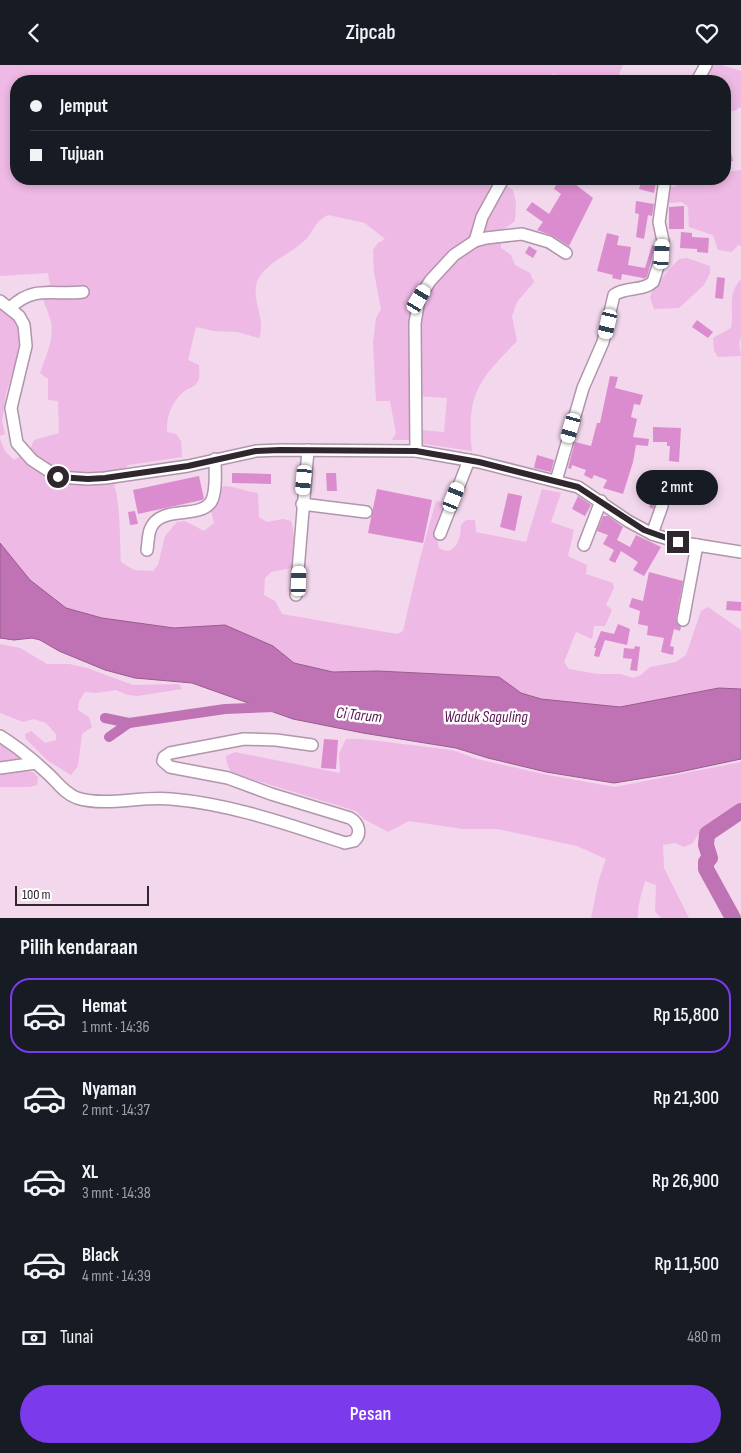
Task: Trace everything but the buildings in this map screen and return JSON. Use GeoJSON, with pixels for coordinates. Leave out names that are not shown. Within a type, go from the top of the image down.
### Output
{"type":"FeatureCollection","features":[{"type":"Feature","properties":{"kind":"street"},"geometry":{"type":"LineString","coordinates":[[475,241],[482,217],[500,185]]}},
{"type":"Feature","properties":{"kind":"street"},"geometry":{"type":"LineString","coordinates":[[556,481],[583,388],[603,342],[614,295],[625,289],[643,288],[653,282],[662,254],[663,241],[659,222],[664,185]]}},
{"type":"Feature","properties":{"kind":"street"},"geometry":{"type":"LineString","coordinates":[[416,451],[415,323],[419,299],[430,281],[454,255],[475,241],[522,234],[548,242],[566,253]]}},
{"type":"Feature","properties":{"kind":"street"},"geometry":{"type":"LineString","coordinates":[[83,292],[36,292],[5,304],[24,325],[26,335],[26,346],[13,397],[12,423],[17,443],[22,451],[44,469],[58,477],[88,479],[160,471],[256,451],[416,451],[469,460],[578,487],[628,521],[652,534],[697,545],[741,552]]}},
{"type":"Feature","properties":{"kind":"street"},"geometry":{"type":"LineString","coordinates":[[296,595],[302,504],[308,450]]}},
{"type":"Feature","properties":{"kind":"street"},"geometry":{"type":"LineString","coordinates":[[147,550],[150,531],[156,521],[175,513],[202,508],[210,503],[213,497],[215,459]]}},
{"type":"Feature","properties":{"kind":"street"},"geometry":{"type":"LineString","coordinates":[[440,534],[469,460]]}},
{"type":"Feature","properties":{"kind":"street"},"geometry":{"type":"LineString","coordinates":[[584,545],[601,501]]}},
{"type":"Feature","properties":{"kind":"street"},"geometry":{"type":"LineString","coordinates":[[302,504],[366,512]]}},
{"type":"Feature","properties":{"kind":"street"},"geometry":{"type":"LineString","coordinates":[[652,534],[662,506]]}},
{"type":"Feature","properties":{"kind":"street"},"geometry":{"type":"LineString","coordinates":[[683,620],[697,545]]}},
{"type":"Feature","properties":{"kind":"street"},"geometry":{"type":"LineString","coordinates":[[0,736],[36,763],[65,792],[75,797],[97,802],[149,797],[220,806],[239,809],[345,843],[354,841],[359,832],[358,826],[356,821],[350,818],[271,794],[228,778],[170,767],[163,761],[164,757],[170,753],[244,739],[276,740],[312,745]]}},
{"type":"Feature","properties":{"kind":"street"},"geometry":{"type":"LineString","coordinates":[[0,768],[36,763]]}},
{"type":"Feature","properties":{"kind":"shaded area"},"geometry":{"type":"Polygon","coordinates":[[[0,65],[623,65],[619,75],[10,75],[10,185],[505,185],[513,190],[516,202],[515,221],[500,232],[501,248],[511,255],[515,265],[530,273],[534,282],[517,302],[512,316],[517,341],[493,366],[478,389],[471,415],[472,451],[418,443],[420,430],[444,432],[447,398],[415,396],[411,440],[392,440],[396,433],[390,401],[376,401],[373,344],[376,318],[381,309],[374,272],[373,250],[378,243],[385,239],[365,223],[328,215],[316,224],[310,235],[303,242],[275,261],[258,279],[256,299],[261,325],[259,338],[237,332],[214,331],[196,327],[188,360],[199,365],[199,380],[177,399],[171,409],[168,420],[167,432],[176,434],[181,441],[182,457],[128,465],[114,486],[119,510],[121,562],[134,570],[153,571],[158,565],[165,536],[177,522],[185,521],[204,531],[214,523],[210,507],[219,487],[224,486],[258,493],[259,517],[267,522],[283,519],[291,521],[293,527],[292,568],[271,572],[265,578],[264,595],[275,601],[282,614],[397,634],[403,631],[436,501],[447,504],[438,528],[437,539],[439,548],[445,550],[453,549],[460,535],[461,525],[466,520],[475,520],[476,532],[526,542],[542,489],[561,493],[551,522],[574,530],[568,556],[587,565],[586,574],[613,583],[614,588],[606,605],[612,610],[605,626],[594,626],[592,639],[576,632],[564,662],[569,669],[597,674],[621,674],[633,678],[641,675],[650,667],[676,662],[686,655],[701,611],[708,607],[741,630],[741,689],[719,688],[620,707],[581,705],[541,699],[521,693],[499,677],[378,671],[333,672],[294,663],[273,646],[225,625],[174,628],[102,618],[66,608],[30,580],[0,543],[0,439],[5,451],[14,460],[30,450],[34,440],[59,433],[58,401],[48,400],[48,379],[40,373],[49,348],[52,329],[40,287],[50,285],[48,273],[0,276],[0,65]]]}},
{"type":"Feature","properties":{"kind":"shaded area"},"geometry":{"type":"Polygon","coordinates":[[[712,65],[722,65],[741,71],[741,107],[731,111],[731,75],[706,75],[712,65]]]}},
{"type":"Feature","properties":{"kind":"shaded area"},"geometry":{"type":"Polygon","coordinates":[[[741,170],[741,246],[738,245],[732,252],[718,250],[713,235],[689,227],[688,207],[682,202],[669,203],[666,198],[667,187],[678,185],[731,185],[731,171],[741,170]]]}},
{"type":"Feature","properties":{"kind":"shaded area"},"geometry":{"type":"Polygon","coordinates":[[[687,258],[710,266],[710,273],[704,285],[679,308],[654,309],[650,297],[655,286],[679,259],[687,258]]]}},
{"type":"Feature","properties":{"kind":"shaded area"},"geometry":{"type":"Polygon","coordinates":[[[741,279],[741,335],[739,344],[741,356],[718,357],[714,351],[713,338],[731,328],[732,297],[736,285],[741,279]]]}},
{"type":"Feature","properties":{"kind":"shaded area"},"geometry":{"type":"Polygon","coordinates":[[[0,308],[16,321],[21,344],[6,394],[2,421],[5,434],[0,436],[0,308]]]}},
{"type":"Feature","properties":{"kind":"shaded area"},"geometry":{"type":"Polygon","coordinates":[[[0,644],[20,648],[47,664],[69,664],[87,668],[133,685],[179,684],[182,689],[137,696],[128,695],[116,690],[96,693],[85,692],[79,701],[78,710],[89,717],[92,727],[82,734],[78,766],[71,775],[47,760],[26,739],[25,734],[31,731],[45,743],[56,740],[56,734],[46,723],[33,719],[23,722],[0,713],[0,644]]]}},
{"type":"Feature","properties":{"kind":"shaded area"},"geometry":{"type":"Polygon","coordinates":[[[346,739],[362,739],[452,750],[477,759],[548,775],[615,787],[741,762],[741,803],[718,821],[702,828],[693,843],[684,847],[675,843],[663,845],[664,868],[689,918],[661,918],[655,911],[656,885],[645,881],[639,904],[638,918],[591,918],[599,879],[606,859],[577,846],[497,829],[463,829],[409,821],[388,832],[364,819],[356,811],[231,773],[227,763],[226,756],[235,752],[340,773],[339,754],[346,739]]]}},
{"type":"Feature","properties":{"kind":"shaded area"},"geometry":{"type":"Polygon","coordinates":[[[0,740],[19,756],[17,759],[0,763],[0,740]]]}},
{"type":"Feature","properties":{"kind":"shaded area"},"geometry":{"type":"Polygon","coordinates":[[[33,772],[38,777],[37,785],[29,787],[0,787],[0,774],[33,772]]]}},
{"type":"Feature","properties":{"kind":"water","name":"Waduk Saguling"},"geometry":{"type":"Polygon","coordinates":[[[0,543],[30,580],[66,608],[102,618],[174,628],[225,625],[273,646],[294,663],[333,672],[378,671],[499,677],[521,693],[541,699],[620,707],[719,688],[741,689],[741,759],[675,773],[614,783],[546,772],[456,748],[363,733],[293,719],[192,683],[135,678],[105,670],[59,651],[40,640],[32,638],[14,640],[0,638],[0,543]]]}},
{"type":"Feature","properties":{"kind":"waterway"},"geometry":{"type":"LineString","coordinates":[[105,718],[129,723],[225,709],[274,707]]}},
{"type":"Feature","properties":{"kind":"waterway"},"geometry":{"type":"LineString","coordinates":[[109,737],[129,723]]}},
{"type":"Feature","properties":{"kind":"waterway"},"geometry":{"type":"LineString","coordinates":[[733,918],[706,869],[706,862],[710,858],[706,845],[707,834],[741,811]]}},
{"type":"Feature","properties":{"kind":"route"},"geometry":{"type":"LineString","coordinates":[[58,477],[88,479],[160,471],[256,451],[416,451],[479,462],[578,487],[644,530],[678,542]]}},
{"type":"Feature","properties":{"kind":"water label","name":"Ci Tarum"},"geometry":{"type":"Point","coordinates":[359,714]}}]}
